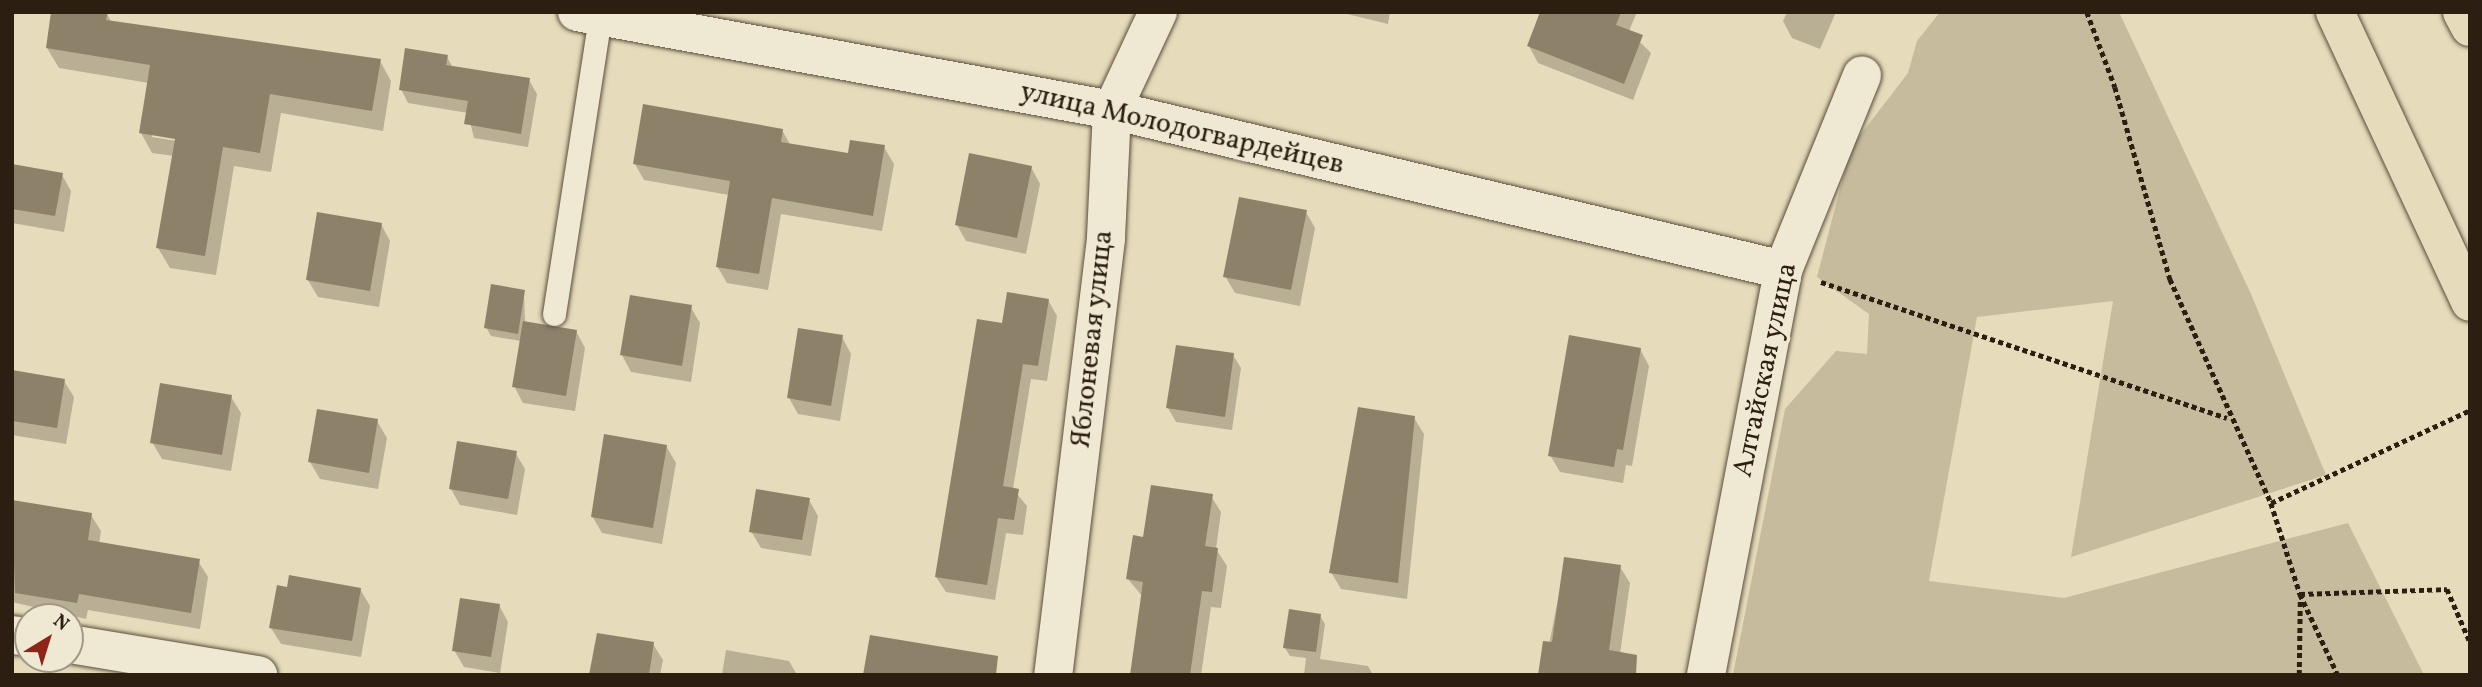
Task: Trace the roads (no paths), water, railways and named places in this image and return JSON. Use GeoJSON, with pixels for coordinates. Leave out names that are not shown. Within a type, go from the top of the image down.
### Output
{"type":"FeatureCollection","features":[{"type":"Feature","properties":{"kind":"main road"},"geometry":{"type":"LineString","coordinates":[[2335,12],[2470,302]]}},
{"type":"Feature","properties":{"kind":"main road"},"geometry":{"type":"LineString","coordinates":[[2462,12],[2470,27]]}},
{"type":"Feature","properties":{"kind":"street","name":"Яблоневая улица"},"geometry":{"type":"LineString","coordinates":[[1054,675],[1105,239],[1112,110],[1158,12]]}},
{"type":"Feature","properties":{"kind":"street","name":"улица Молодогвардейцев"},"geometry":{"type":"LineString","coordinates":[[589,14],[1112,110],[1783,270]]}},
{"type":"Feature","properties":{"kind":"street","name":"Алтайская улица"},"geometry":{"type":"LineString","coordinates":[[1706,675],[1783,270],[1862,75]]}},
{"type":"Feature","properties":{"kind":"street"},"geometry":{"type":"LineString","coordinates":[[84,646],[258,675]]}},
{"type":"Feature","properties":{"kind":"lane"},"geometry":{"type":"LineString","coordinates":[[554,314],[589,14]]}}]}
